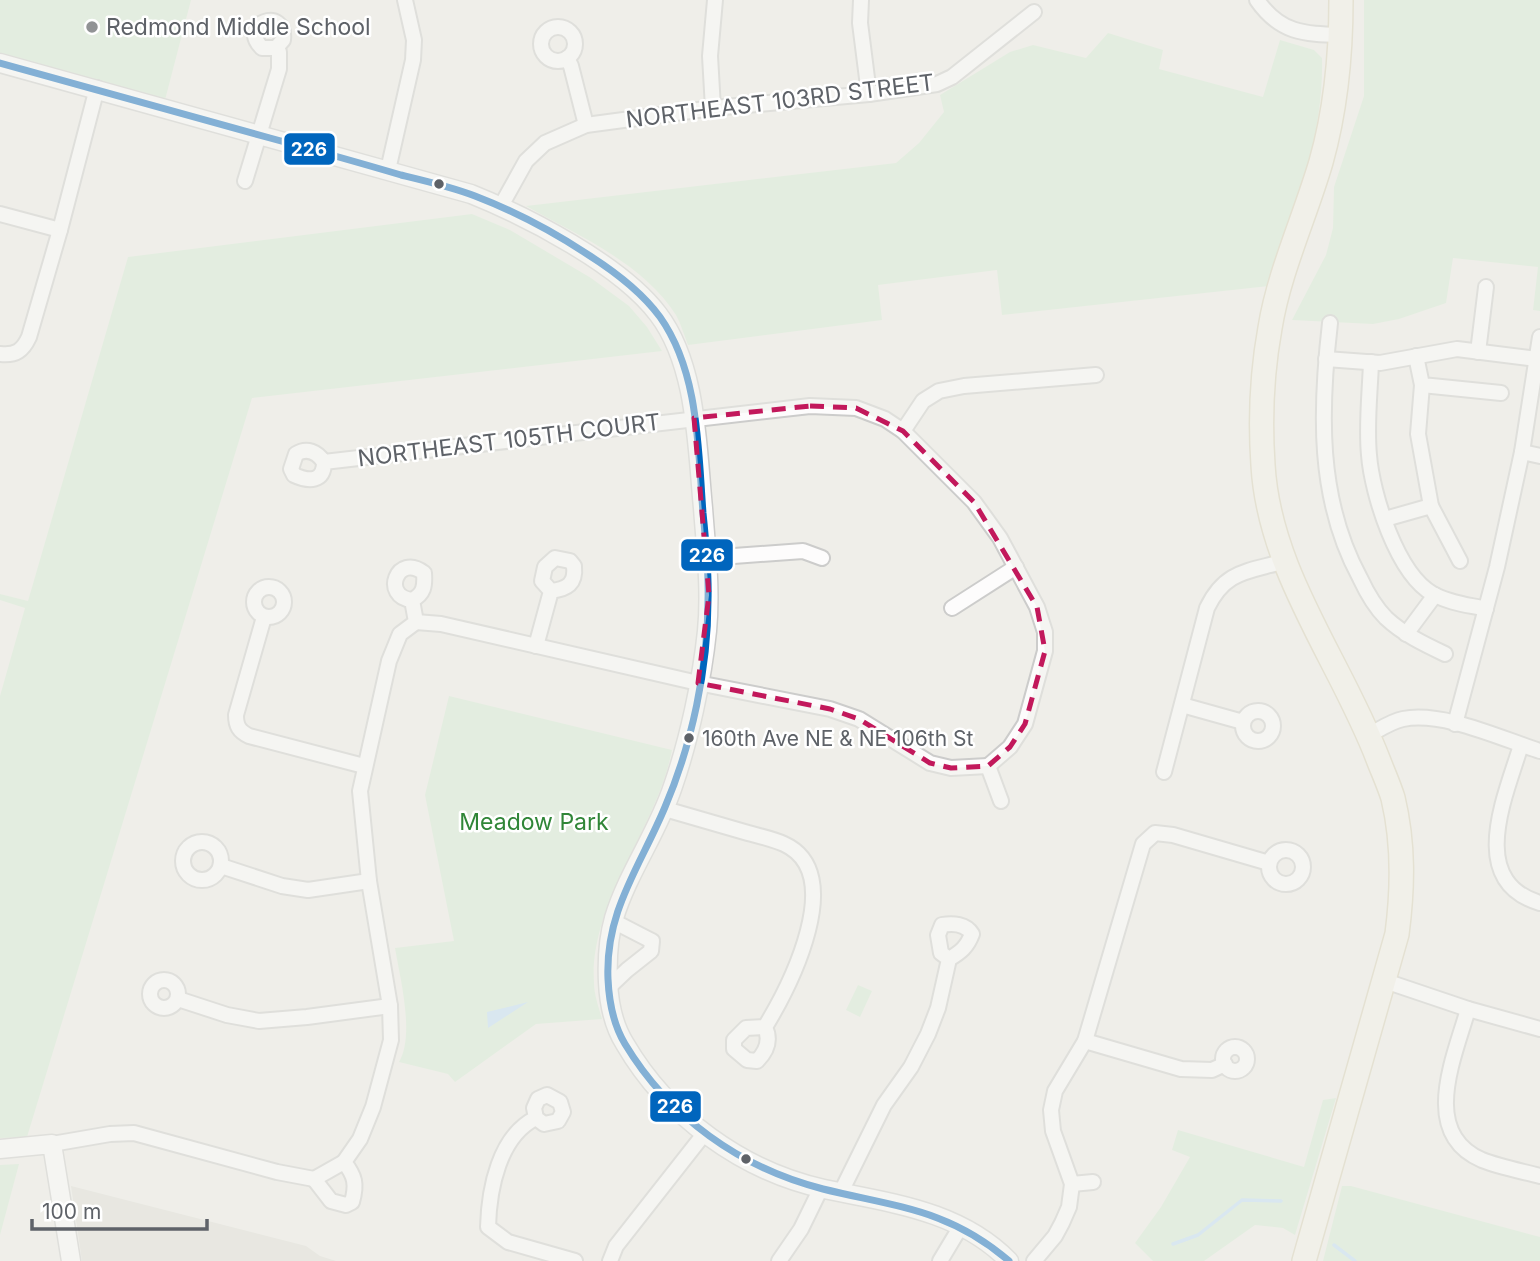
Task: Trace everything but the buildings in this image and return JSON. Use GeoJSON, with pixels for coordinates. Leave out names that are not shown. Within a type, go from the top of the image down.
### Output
{"type":"FeatureCollection","features":[{"type":"Feature","properties":{"kind":"main road"},"geometry":{"type":"LineString","coordinates":[[1304,1261],[1385,981],[1397,934],[1403,890],[1401,845],[1392,797],[1369,735],[1284,561],[1268,502],[1263,469],[1262,435],[1270,327],[1329,130],[1339,71],[1341,0]]}},
{"type":"Feature","properties":{"kind":"street"},"geometry":{"type":"LineString","coordinates":[[388,170],[413,60],[414,40],[405,0]]}},
{"type":"Feature","properties":{"kind":"street"},"geometry":{"type":"LineString","coordinates":[[713,108],[710,56],[715,0]]}},
{"type":"Feature","properties":{"kind":"street"},"geometry":{"type":"LineString","coordinates":[[861,0],[860,23],[869,94]]}},
{"type":"Feature","properties":{"kind":"street"},"geometry":{"type":"LineString","coordinates":[[1256,0],[1269,17],[1290,29],[1312,34],[1341,35]]}},
{"type":"Feature","properties":{"kind":"street","name":"NORTHEAST 103RD STREET"},"geometry":{"type":"LineString","coordinates":[[501,206],[526,161],[545,143],[586,124],[713,108],[869,94],[937,84],[952,77],[1034,12]]}},
{"type":"Feature","properties":{"kind":"street"},"geometry":{"type":"LineString","coordinates":[[245,181],[279,69],[279,52],[276,48]]}},
{"type":"Feature","properties":{"kind":"street"},"geometry":{"type":"LineString","coordinates":[[567,58],[586,124]]}},
{"type":"Feature","properties":{"kind":"street"},"geometry":{"type":"LineString","coordinates":[[0,63],[450,187],[501,206],[605,266],[637,291],[657,313],[673,337],[684,366],[694,418],[707,558],[707,633],[684,748],[665,809],[613,921],[607,961],[609,1003],[615,1022],[624,1044],[683,1116],[704,1134],[736,1154],[768,1170],[821,1188],[928,1212],[981,1236],[1009,1261]]}},
{"type":"Feature","properties":{"kind":"street"},"geometry":{"type":"LineString","coordinates":[[0,354],[16,353],[25,347],[29,337],[97,88]]}},
{"type":"Feature","properties":{"kind":"street"},"geometry":{"type":"LineString","coordinates":[[0,214],[60,230]]}},
{"type":"Feature","properties":{"kind":"street"},"geometry":{"type":"LineString","coordinates":[[1478,352],[1486,287]]}},
{"type":"Feature","properties":{"kind":"street"},"geometry":{"type":"LineString","coordinates":[[1330,323],[1323,426],[1324,463],[1346,552],[1373,603],[1388,620],[1406,634],[1445,654]]}},
{"type":"Feature","properties":{"kind":"street"},"geometry":{"type":"LineString","coordinates":[[1455,724],[1486,608],[1522,452],[1540,337]]}},
{"type":"Feature","properties":{"kind":"street"},"geometry":{"type":"LineString","coordinates":[[1326,359],[1371,362],[1457,349],[1537,359]]}},
{"type":"Feature","properties":{"kind":"street"},"geometry":{"type":"LineString","coordinates":[[1416,356],[1422,385],[1418,434],[1431,506],[1460,561]]}},
{"type":"Feature","properties":{"kind":"street"},"geometry":{"type":"LineString","coordinates":[[1371,362],[1369,456],[1385,519],[1408,569],[1422,586],[1435,595],[1486,608]]}},
{"type":"Feature","properties":{"kind":"street"},"geometry":{"type":"LineString","coordinates":[[903,431],[923,401],[940,391],[964,386],[1096,376]]}},
{"type":"Feature","properties":{"kind":"street"},"geometry":{"type":"LineString","coordinates":[[1422,385],[1501,393]]}},
{"type":"Feature","properties":{"kind":"street","name":"NORTHEAST 105TH COURT"},"geometry":{"type":"LineString","coordinates":[[324,462],[810,406],[856,408],[885,419],[903,431],[974,502],[1000,538],[1016,567],[1037,607],[1045,632],[1045,651],[1025,724],[1010,747],[988,766]]}},
{"type":"Feature","properties":{"kind":"street"},"geometry":{"type":"LineString","coordinates":[[1522,452],[1540,456]]}},
{"type":"Feature","properties":{"kind":"street"},"geometry":{"type":"LineString","coordinates":[[1385,519],[1431,506]]}},
{"type":"Feature","properties":{"kind":"street"},"geometry":{"type":"LineString","coordinates":[[707,558],[803,551],[822,558]]}},
{"type":"Feature","properties":{"kind":"street"},"geometry":{"type":"LineString","coordinates":[[1164,772],[1207,608],[1222,584],[1235,576],[1284,561]]}},
{"type":"Feature","properties":{"kind":"street"},"geometry":{"type":"LineString","coordinates":[[952,608],[1016,567]]}},
{"type":"Feature","properties":{"kind":"street"},"geometry":{"type":"LineString","coordinates":[[536,646],[551,591]]}},
{"type":"Feature","properties":{"kind":"street"},"geometry":{"type":"LineString","coordinates":[[1406,634],[1435,595]]}},
{"type":"Feature","properties":{"kind":"street"},"geometry":{"type":"LineString","coordinates":[[412,600],[416,622]]}},
{"type":"Feature","properties":{"kind":"street"},"geometry":{"type":"LineString","coordinates":[[264,617],[236,715],[236,725],[241,732],[249,736],[364,766]]}},
{"type":"Feature","properties":{"kind":"street"},"geometry":{"type":"LineString","coordinates":[[0,1149],[134,1133],[276,1172],[314,1179],[344,1162],[360,1139],[386,1065],[391,1041],[390,1006],[369,881],[360,791],[389,661],[400,634],[416,622],[441,624],[698,683],[839,712],[859,719],[930,763],[951,768],[988,766],[1000,801]]}},
{"type":"Feature","properties":{"kind":"street"},"geometry":{"type":"LineString","coordinates":[[1182,705],[1243,722]]}},
{"type":"Feature","properties":{"kind":"street"},"geometry":{"type":"LineString","coordinates":[[1369,735],[1403,719],[1433,719],[1540,751]]}},
{"type":"Feature","properties":{"kind":"street"},"geometry":{"type":"LineString","coordinates":[[1521,745],[1496,842],[1500,869],[1504,876],[1517,891],[1540,903]]}},
{"type":"Feature","properties":{"kind":"street"},"geometry":{"type":"LineString","coordinates":[[665,809],[785,844],[802,856],[810,872],[813,904],[807,936],[791,978],[765,1027]]}},
{"type":"Feature","properties":{"kind":"street"},"geometry":{"type":"LineString","coordinates":[[1034,1261],[1062,1223],[1069,1207],[1072,1184],[1053,1130],[1051,1110],[1055,1091],[1085,1041],[1146,839],[1155,833],[1173,835],[1269,863]]}},
{"type":"Feature","properties":{"kind":"street"},"geometry":{"type":"LineString","coordinates":[[221,866],[282,886],[308,890],[369,881]]}},
{"type":"Feature","properties":{"kind":"street"},"geometry":{"type":"LineString","coordinates":[[608,988],[651,951],[653,946],[652,941],[613,921]]}},
{"type":"Feature","properties":{"kind":"street"},"geometry":{"type":"LineString","coordinates":[[841,1192],[884,1104],[911,1067],[928,1034],[938,1009],[949,959]]}},
{"type":"Feature","properties":{"kind":"street"},"geometry":{"type":"LineString","coordinates":[[1385,981],[1468,1009],[1540,1029]]}},
{"type":"Feature","properties":{"kind":"street"},"geometry":{"type":"LineString","coordinates":[[178,999],[227,1015],[259,1021],[390,1006]]}},
{"type":"Feature","properties":{"kind":"street"},"geometry":{"type":"LineString","coordinates":[[1468,1009],[1445,1092],[1447,1125],[1469,1152],[1481,1159],[1540,1176]]}},
{"type":"Feature","properties":{"kind":"street"},"geometry":{"type":"LineString","coordinates":[[1085,1041],[1181,1069],[1212,1070],[1225,1064]]}},
{"type":"Feature","properties":{"kind":"street"},"geometry":{"type":"LineString","coordinates":[[536,1118],[524,1124],[502,1154],[489,1207],[488,1227],[508,1242],[575,1261]]}},
{"type":"Feature","properties":{"kind":"street"},"geometry":{"type":"LineString","coordinates":[[610,1261],[616,1246],[704,1134]]}},
{"type":"Feature","properties":{"kind":"street"},"geometry":{"type":"LineString","coordinates":[[52,1144],[71,1261]]}},
{"type":"Feature","properties":{"kind":"street"},"geometry":{"type":"LineString","coordinates":[[314,1179],[331,1201],[346,1205],[352,1202],[357,1186],[353,1174],[344,1162]]}},
{"type":"Feature","properties":{"kind":"street"},"geometry":{"type":"LineString","coordinates":[[1072,1184],[1093,1182]]}},
{"type":"Feature","properties":{"kind":"street"},"geometry":{"type":"LineString","coordinates":[[779,1261],[801,1229],[821,1188]]}},
{"type":"Feature","properties":{"kind":"street"},"geometry":{"type":"LineString","coordinates":[[940,1261],[961,1226]]}},
{"type":"Feature","properties":{"kind":"highlighted area"},"geometry":{"type":"Polygon","coordinates":[[[810,406],[856,408],[903,431],[974,502],[1037,607],[1045,651],[1025,724],[1010,747],[988,766],[951,768],[930,763],[859,719],[830,709],[698,683],[709,595],[694,418],[810,406]]]}},
{"type":"Feature","properties":{"kind":"shaded area"},"geometry":{"type":"Polygon","coordinates":[[[71,1186],[306,1246],[320,1256],[336,1261],[82,1261],[71,1186]]]}},
{"type":"Feature","properties":{"kind":"green space","name":"Redmond Middle School"},"geometry":{"type":"Polygon","coordinates":[[[0,0],[191,0],[165,100],[0,53],[0,0]]]}},
{"type":"Feature","properties":{"kind":"green space"},"geometry":{"type":"Polygon","coordinates":[[[1364,0],[1540,0],[1540,311],[1533,310],[1538,267],[1453,258],[1446,303],[1399,319],[1373,324],[1292,320],[1326,255],[1333,228],[1334,187],[1364,96],[1364,0]]]}},
{"type":"Feature","properties":{"kind":"green space"},"geometry":{"type":"Polygon","coordinates":[[[1108,33],[1163,50],[1159,69],[1263,97],[1280,40],[1314,50],[1322,58],[1313,146],[1269,286],[1002,315],[997,270],[878,285],[882,320],[688,345],[676,315],[646,280],[608,252],[526,206],[896,163],[919,143],[944,112],[940,95],[1010,52],[1033,45],[1086,58],[1108,33]]]}},
{"type":"Feature","properties":{"kind":"green space"},"geometry":{"type":"Polygon","coordinates":[[[472,214],[510,230],[591,278],[629,306],[662,351],[252,398],[27,1137],[0,1138],[0,696],[25,608],[0,600],[0,594],[28,601],[128,257],[472,214]]]}},
{"type":"Feature","properties":{"kind":"green space","name":"Meadow Park"},"geometry":{"type":"Polygon","coordinates":[[[449,696],[672,750],[653,808],[602,924],[595,953],[594,983],[602,1019],[536,1024],[455,1082],[448,1074],[399,1062],[404,1051],[406,1022],[395,948],[454,941],[425,795],[449,696]]]}},
{"type":"Feature","properties":{"kind":"green space"},"geometry":{"type":"Polygon","coordinates":[[[858,985],[872,991],[860,1017],[846,1010],[858,985]]]}},
{"type":"Feature","properties":{"kind":"green space"},"geometry":{"type":"Polygon","coordinates":[[[1336,1098],[1295,1235],[1283,1228],[1255,1225],[1204,1261],[1153,1261],[1135,1243],[1161,1207],[1190,1157],[1172,1150],[1178,1130],[1304,1167],[1323,1100],[1336,1098]]]}},
{"type":"Feature","properties":{"kind":"green space"},"geometry":{"type":"Polygon","coordinates":[[[19,1164],[0,1235],[0,1165],[19,1164]]]}},
{"type":"Feature","properties":{"kind":"green space"},"geometry":{"type":"Polygon","coordinates":[[[1342,1186],[1351,1186],[1540,1237],[1540,1261],[1323,1261],[1342,1186]]]}},
{"type":"Feature","properties":{"kind":"water"},"geometry":{"type":"Polygon","coordinates":[[[528,1002],[488,1028],[487,1012],[528,1002]]]}},
{"type":"Feature","properties":{"kind":"waterway"},"geometry":{"type":"LineString","coordinates":[[1173,1244],[1198,1235],[1242,1200],[1281,1201]]}},
{"type":"Feature","properties":{"kind":"waterway"},"geometry":{"type":"LineString","coordinates":[[1334,1245],[1355,1261]]}},
{"type":"Feature","properties":{"kind":"transit line","name":"226"},"geometry":{"type":"LineString","coordinates":[[0,63],[475,196],[546,229],[574,246],[617,275],[653,308],[673,339],[682,362],[694,411],[707,556],[707,626],[702,679],[683,758],[665,807],[626,890],[612,932],[608,979],[617,1029],[643,1070],[663,1094],[709,1136],[735,1153],[792,1180],[943,1220],[965,1230],[1009,1261]]}},
{"type":"Feature","properties":{"kind":"place","name":"Redmond Middle School"},"geometry":{"type":"Point","coordinates":[92,27]}},
{"type":"Feature","properties":{"kind":"place","name":"160th Ave NE & NE 106th St"},"geometry":{"type":"Point","coordinates":[689,738]}}]}
